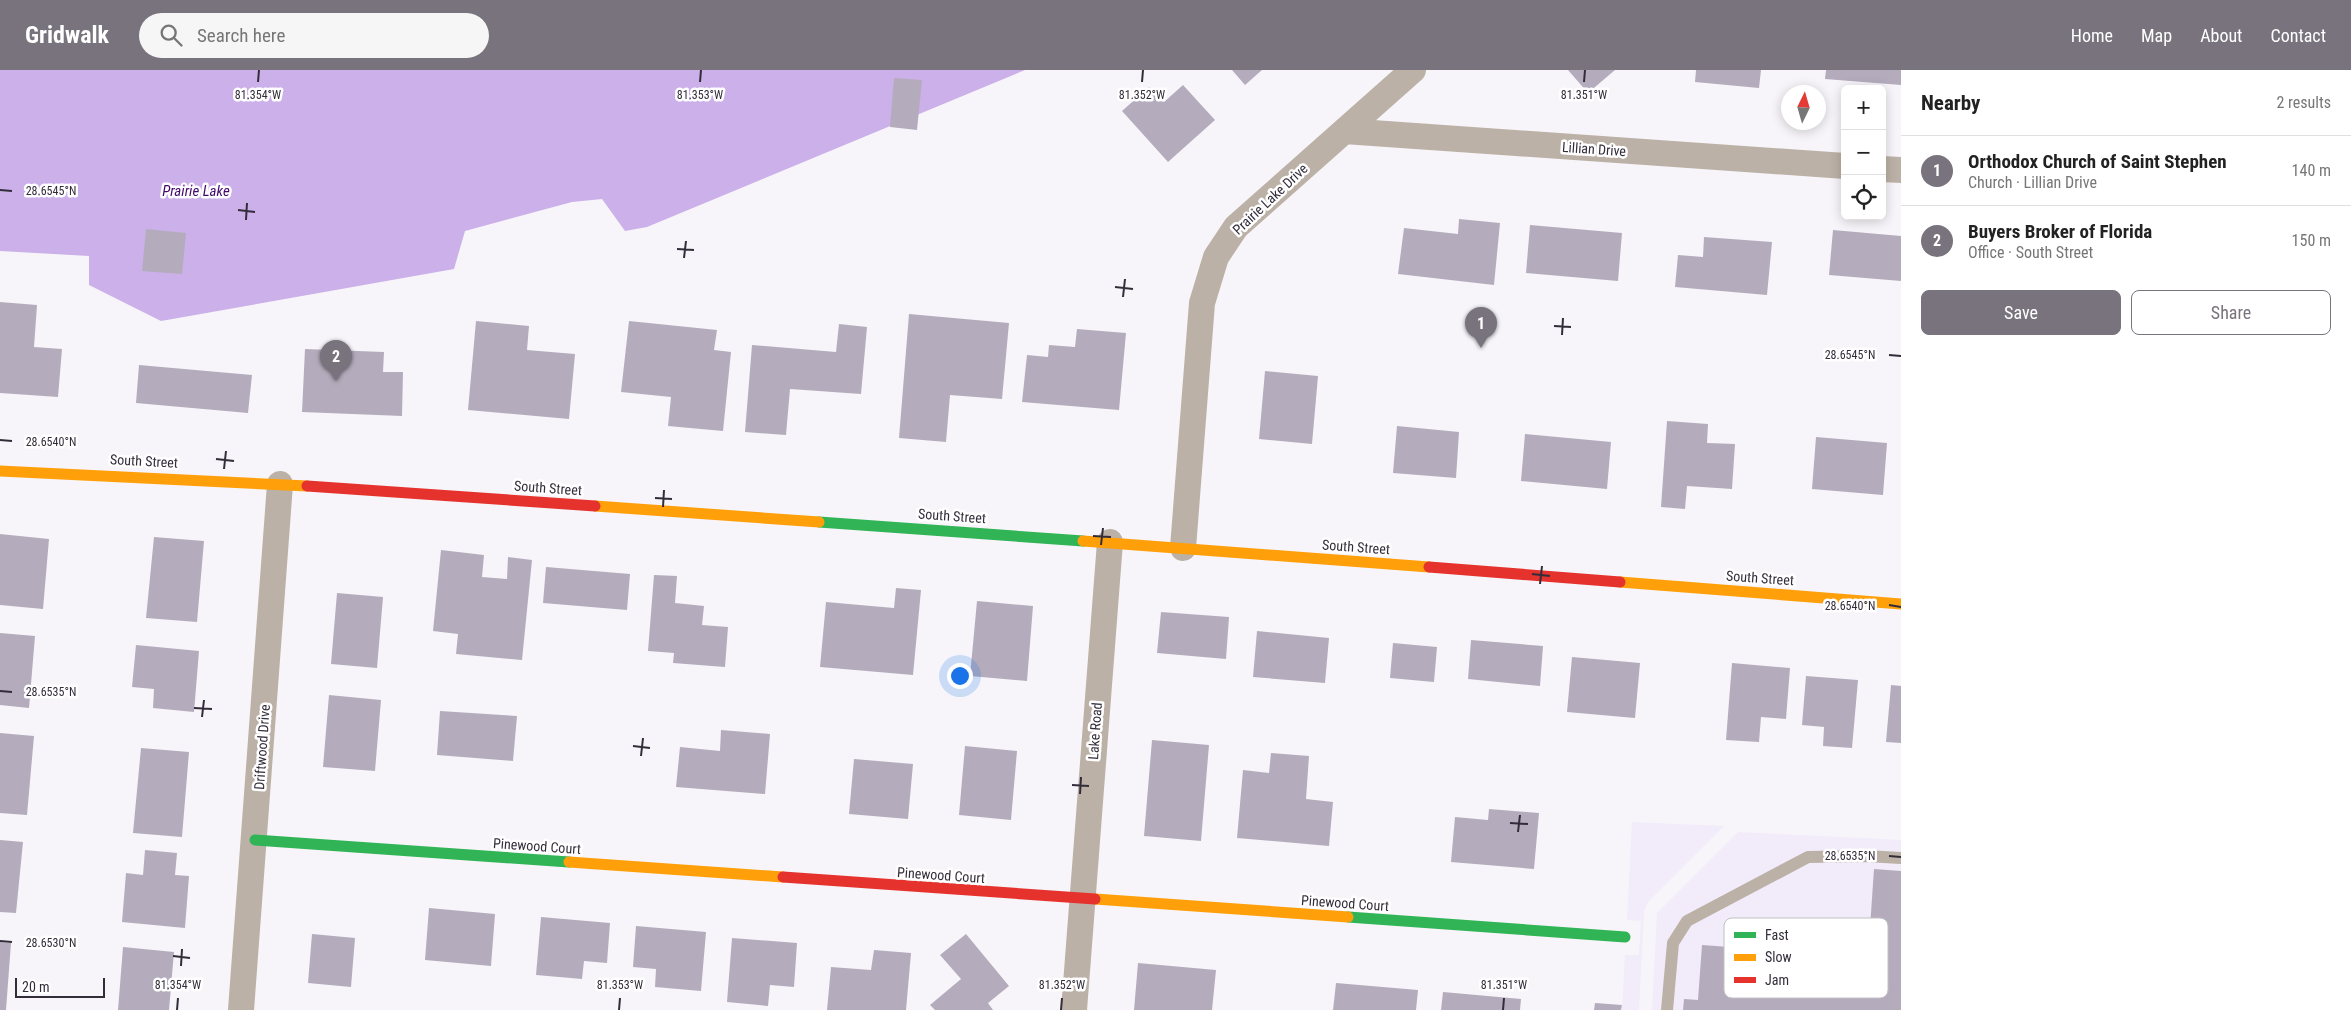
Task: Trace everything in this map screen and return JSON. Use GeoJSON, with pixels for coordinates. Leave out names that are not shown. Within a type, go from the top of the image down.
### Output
{"type":"FeatureCollection","features":[{"type":"Feature","properties":{"kind":"street","name":"Prairie Lake Drive"},"geometry":{"type":"LineString","coordinates":[[1183,548],[1202,303],[1216,257],[1236,227],[1413,70]]}},
{"type":"Feature","properties":{"kind":"street","name":"Lillian Drive"},"geometry":{"type":"LineString","coordinates":[[1344,131],[1841,166]]}},
{"type":"Feature","properties":{"kind":"street"},"geometry":{"type":"LineString","coordinates":[[1886,169],[1901,170]]}},
{"type":"Feature","properties":{"kind":"street","name":"South Street"},"geometry":{"type":"LineString","coordinates":[[0,471],[121,474],[280,484],[1110,542],[1901,604]]}},
{"type":"Feature","properties":{"kind":"street","name":"Driftwood Drive"},"geometry":{"type":"LineString","coordinates":[[241,1010],[280,484]]}},
{"type":"Feature","properties":{"kind":"street","name":"Lake Road"},"geometry":{"type":"LineString","coordinates":[[1074,1010],[1110,542]]}},
{"type":"Feature","properties":{"kind":"street","name":"Pinewood Court"},"geometry":{"type":"LineString","coordinates":[[255,840],[1625,937]]}},
{"type":"Feature","properties":{"kind":"lane"},"geometry":{"type":"LineString","coordinates":[[1667,1010],[1673,943],[1687,921],[1808,858],[1866,856],[1901,858]]}},
{"type":"Feature","properties":{"kind":"shaded area"},"geometry":{"type":"Polygon","coordinates":[[[1632,822],[1724,826],[1648,902],[1644,912],[1639,1010],[1622,1010],[1625,955],[1639,955],[1641,921],[1627,920],[1632,822]]]}},
{"type":"Feature","properties":{"kind":"shaded area"},"geometry":{"type":"Polygon","coordinates":[[[1738,832],[1901,840],[1901,1010],[1652,1010],[1657,913],[1738,832]]]}},
{"type":"Feature","properties":{"kind":"water","name":"Prairie Lake"},"geometry":{"type":"Polygon","coordinates":[[[0,70],[1025,70],[647,227],[625,231],[602,199],[572,202],[465,231],[454,269],[161,321],[89,285],[89,256],[0,251],[0,70]]]}},
{"type":"Feature","properties":{"kind":"building"},"geometry":{"type":"Polygon","coordinates":[[[1232,70],[1262,70],[1245,85],[1232,70]]]}},
{"type":"Feature","properties":{"kind":"building"},"geometry":{"type":"Polygon","coordinates":[[[1568,70],[1615,70],[1588,93],[1568,70]]]}},
{"type":"Feature","properties":{"kind":"building"},"geometry":{"type":"Polygon","coordinates":[[[1696,70],[1761,70],[1759,88],[1695,82],[1696,70]]]}},
{"type":"Feature","properties":{"kind":"building"},"geometry":{"type":"Polygon","coordinates":[[[1826,70],[1901,70],[1901,85],[1825,79],[1826,70]]]}},
{"type":"Feature","properties":{"kind":"building"},"geometry":{"type":"Polygon","coordinates":[[[894,78],[922,80],[917,130],[890,127],[894,78]]]}},
{"type":"Feature","properties":{"kind":"building"},"geometry":{"type":"Polygon","coordinates":[[[1183,85],[1215,120],[1168,162],[1122,111],[1149,87],[1164,102],[1183,85]]]}},
{"type":"Feature","properties":{"kind":"building"},"geometry":{"type":"Polygon","coordinates":[[[1459,219],[1500,223],[1494,285],[1398,274],[1404,228],[1458,234],[1459,219]]]}},
{"type":"Feature","properties":{"kind":"building"},"geometry":{"type":"Polygon","coordinates":[[[1530,225],[1622,233],[1618,281],[1526,273],[1530,225]]]}},
{"type":"Feature","properties":{"kind":"building"},"geometry":{"type":"Polygon","coordinates":[[[146,229],[186,233],[182,274],[142,271],[146,229]]]}},
{"type":"Feature","properties":{"kind":"building"},"geometry":{"type":"Polygon","coordinates":[[[1833,230],[1901,236],[1901,281],[1829,275],[1833,230]]]}},
{"type":"Feature","properties":{"kind":"building"},"geometry":{"type":"Polygon","coordinates":[[[1704,237],[1772,242],[1767,295],[1675,287],[1678,255],[1703,257],[1704,237]]]}},
{"type":"Feature","properties":{"kind":"building"},"geometry":{"type":"Polygon","coordinates":[[[0,302],[37,305],[34,347],[62,349],[58,397],[0,393],[0,302]]]}},
{"type":"Feature","properties":{"kind":"building"},"geometry":{"type":"Polygon","coordinates":[[[909,314],[1009,323],[1002,399],[950,395],[946,442],[899,438],[909,314]]]}},
{"type":"Feature","properties":{"kind":"building"},"geometry":{"type":"Polygon","coordinates":[[[476,321],[529,326],[527,350],[575,354],[569,419],[468,410],[476,321]]]}},
{"type":"Feature","properties":{"kind":"building"},"geometry":{"type":"Polygon","coordinates":[[[629,321],[717,330],[714,350],[731,352],[723,431],[668,426],[671,397],[621,392],[629,321]]]}},
{"type":"Feature","properties":{"kind":"building"},"geometry":{"type":"Polygon","coordinates":[[[839,324],[867,327],[861,394],[790,389],[786,435],[745,432],[752,345],[836,352],[839,324]]]}},
{"type":"Feature","properties":{"kind":"building"},"geometry":{"type":"Polygon","coordinates":[[[1077,329],[1126,333],[1119,410],[1022,402],[1027,355],[1048,357],[1049,345],[1075,347],[1077,329]]]}},
{"type":"Feature","properties":{"kind":"building"},"geometry":{"type":"Polygon","coordinates":[[[305,349],[384,352],[383,372],[403,372],[402,416],[302,412],[305,349]]]}},
{"type":"Feature","properties":{"kind":"building"},"geometry":{"type":"Polygon","coordinates":[[[139,365],[252,375],[248,413],[136,403],[139,365]]]}},
{"type":"Feature","properties":{"kind":"building"},"geometry":{"type":"Polygon","coordinates":[[[1265,371],[1318,376],[1312,444],[1259,439],[1265,371]]]}},
{"type":"Feature","properties":{"kind":"building"},"geometry":{"type":"Polygon","coordinates":[[[1667,421],[1708,424],[1707,443],[1735,444],[1732,489],[1687,486],[1685,509],[1661,507],[1667,421]]]}},
{"type":"Feature","properties":{"kind":"building"},"geometry":{"type":"Polygon","coordinates":[[[1397,426],[1459,432],[1456,478],[1393,473],[1397,426]]]}},
{"type":"Feature","properties":{"kind":"building"},"geometry":{"type":"Polygon","coordinates":[[[1525,434],[1611,442],[1607,489],[1521,481],[1525,434]]]}},
{"type":"Feature","properties":{"kind":"building"},"geometry":{"type":"Polygon","coordinates":[[[1816,437],[1887,443],[1883,495],[1812,489],[1816,437]]]}},
{"type":"Feature","properties":{"kind":"building"},"geometry":{"type":"Polygon","coordinates":[[[0,534],[49,539],[43,609],[0,605],[0,534]]]}},
{"type":"Feature","properties":{"kind":"building"},"geometry":{"type":"Polygon","coordinates":[[[154,537],[204,541],[197,622],[146,618],[154,537]]]}},
{"type":"Feature","properties":{"kind":"building"},"geometry":{"type":"Polygon","coordinates":[[[441,550],[484,555],[482,577],[507,579],[508,557],[532,560],[522,660],[456,654],[458,634],[433,631],[441,550]]]}},
{"type":"Feature","properties":{"kind":"building"},"geometry":{"type":"Polygon","coordinates":[[[546,567],[630,574],[627,610],[543,603],[546,567]]]}},
{"type":"Feature","properties":{"kind":"building"},"geometry":{"type":"Polygon","coordinates":[[[654,575],[677,576],[675,603],[704,606],[702,625],[728,627],[725,667],[673,663],[674,653],[648,651],[654,575]]]}},
{"type":"Feature","properties":{"kind":"building"},"geometry":{"type":"Polygon","coordinates":[[[896,588],[921,590],[913,675],[820,667],[826,602],[894,608],[896,588]]]}},
{"type":"Feature","properties":{"kind":"building"},"geometry":{"type":"Polygon","coordinates":[[[337,593],[383,597],[377,668],[331,664],[337,593]]]}},
{"type":"Feature","properties":{"kind":"building"},"geometry":{"type":"Polygon","coordinates":[[[977,601],[1033,606],[1027,681],[970,676],[977,601]]]}},
{"type":"Feature","properties":{"kind":"building"},"geometry":{"type":"Polygon","coordinates":[[[1161,612],[1229,617],[1226,659],[1157,653],[1161,612]]]}},
{"type":"Feature","properties":{"kind":"building"},"geometry":{"type":"Polygon","coordinates":[[[1257,631],[1329,638],[1325,683],[1253,677],[1257,631]]]}},
{"type":"Feature","properties":{"kind":"building"},"geometry":{"type":"Polygon","coordinates":[[[0,633],[35,636],[29,708],[0,705],[0,633]]]}},
{"type":"Feature","properties":{"kind":"building"},"geometry":{"type":"Polygon","coordinates":[[[1471,640],[1543,646],[1540,686],[1468,679],[1471,640]]]}},
{"type":"Feature","properties":{"kind":"building"},"geometry":{"type":"Polygon","coordinates":[[[1393,643],[1437,647],[1434,682],[1390,678],[1393,643]]]}},
{"type":"Feature","properties":{"kind":"building"},"geometry":{"type":"Polygon","coordinates":[[[136,645],[199,651],[194,712],[153,708],[154,689],[132,687],[136,645]]]}},
{"type":"Feature","properties":{"kind":"building"},"geometry":{"type":"Polygon","coordinates":[[[1572,657],[1640,663],[1635,718],[1567,712],[1572,657]]]}},
{"type":"Feature","properties":{"kind":"building"},"geometry":{"type":"Polygon","coordinates":[[[1732,663],[1790,668],[1786,719],[1761,717],[1759,742],[1726,740],[1732,663]]]}},
{"type":"Feature","properties":{"kind":"building"},"geometry":{"type":"Polygon","coordinates":[[[1806,676],[1858,680],[1852,748],[1823,746],[1824,727],[1802,725],[1806,676]]]}},
{"type":"Feature","properties":{"kind":"building"},"geometry":{"type":"Polygon","coordinates":[[[1891,685],[1901,686],[1901,743],[1886,742],[1891,685]]]}},
{"type":"Feature","properties":{"kind":"building"},"geometry":{"type":"Polygon","coordinates":[[[329,695],[381,700],[375,771],[323,767],[329,695]]]}},
{"type":"Feature","properties":{"kind":"building"},"geometry":{"type":"Polygon","coordinates":[[[440,711],[517,716],[513,761],[437,755],[440,711]]]}},
{"type":"Feature","properties":{"kind":"building"},"geometry":{"type":"Polygon","coordinates":[[[721,730],[770,734],[765,794],[676,787],[680,747],[720,751],[721,730]]]}},
{"type":"Feature","properties":{"kind":"building"},"geometry":{"type":"Polygon","coordinates":[[[0,733],[34,736],[27,815],[0,813],[0,733]]]}},
{"type":"Feature","properties":{"kind":"building"},"geometry":{"type":"Polygon","coordinates":[[[1152,740],[1209,745],[1201,841],[1144,836],[1152,740]]]}},
{"type":"Feature","properties":{"kind":"building"},"geometry":{"type":"Polygon","coordinates":[[[965,746],[1017,751],[1011,820],[959,815],[965,746]]]}},
{"type":"Feature","properties":{"kind":"building"},"geometry":{"type":"Polygon","coordinates":[[[141,748],[189,752],[182,837],[133,833],[141,748]]]}},
{"type":"Feature","properties":{"kind":"building"},"geometry":{"type":"Polygon","coordinates":[[[1271,753],[1309,756],[1306,799],[1333,802],[1329,846],[1237,838],[1243,770],[1269,773],[1271,753]]]}},
{"type":"Feature","properties":{"kind":"building"},"geometry":{"type":"Polygon","coordinates":[[[854,759],[913,764],[908,819],[849,814],[854,759]]]}},
{"type":"Feature","properties":{"kind":"building"},"geometry":{"type":"Polygon","coordinates":[[[1489,809],[1539,813],[1534,869],[1451,862],[1455,817],[1488,820],[1489,809]]]}},
{"type":"Feature","properties":{"kind":"building"},"geometry":{"type":"Polygon","coordinates":[[[0,840],[23,842],[16,913],[0,912],[0,840]]]}},
{"type":"Feature","properties":{"kind":"building"},"geometry":{"type":"Polygon","coordinates":[[[145,850],[177,853],[175,875],[189,876],[185,928],[122,922],[126,873],[143,875],[145,850]]]}},
{"type":"Feature","properties":{"kind":"building"},"geometry":{"type":"Polygon","coordinates":[[[1874,869],[1901,871],[1901,1010],[1683,1010],[1684,999],[1698,1000],[1702,945],[1724,947],[1724,998],[1888,998],[1888,918],[1871,918],[1874,869]]]}},
{"type":"Feature","properties":{"kind":"building"},"geometry":{"type":"Polygon","coordinates":[[[429,908],[495,914],[491,966],[425,960],[429,908]]]}},
{"type":"Feature","properties":{"kind":"building"},"geometry":{"type":"Polygon","coordinates":[[[541,917],[610,923],[607,963],[584,961],[582,979],[536,975],[541,917]]]}},
{"type":"Feature","properties":{"kind":"building"},"geometry":{"type":"Polygon","coordinates":[[[636,926],[706,932],[701,991],[655,987],[656,969],[633,967],[636,926]]]}},
{"type":"Feature","properties":{"kind":"building"},"geometry":{"type":"Polygon","coordinates":[[[312,934],[355,938],[351,987],[308,983],[312,934]]]}},
{"type":"Feature","properties":{"kind":"building"},"geometry":{"type":"Polygon","coordinates":[[[966,934],[1009,986],[988,1003],[993,1010],[935,1010],[930,1005],[961,979],[940,955],[966,934]]]}},
{"type":"Feature","properties":{"kind":"building"},"geometry":{"type":"Polygon","coordinates":[[[732,938],[797,943],[794,987],[770,985],[768,1006],[727,1002],[732,938]]]}},
{"type":"Feature","properties":{"kind":"building"},"geometry":{"type":"Polygon","coordinates":[[[0,942],[11,943],[6,1010],[0,1010],[0,942]]]}},
{"type":"Feature","properties":{"kind":"building"},"geometry":{"type":"Polygon","coordinates":[[[123,947],[174,952],[169,1010],[118,1010],[123,947]]]}},
{"type":"Feature","properties":{"kind":"building"},"geometry":{"type":"Polygon","coordinates":[[[874,950],[911,953],[906,1010],[827,1010],[831,967],[871,970],[874,950]]]}},
{"type":"Feature","properties":{"kind":"building"},"geometry":{"type":"Polygon","coordinates":[[[1138,963],[1216,970],[1212,1010],[1134,1010],[1138,963]]]}},
{"type":"Feature","properties":{"kind":"building"},"geometry":{"type":"Polygon","coordinates":[[[1336,983],[1418,990],[1416,1010],[1333,1010],[1336,983]]]}},
{"type":"Feature","properties":{"kind":"building"},"geometry":{"type":"Polygon","coordinates":[[[1443,992],[1521,999],[1520,1010],[1441,1010],[1443,992]]]}},
{"type":"Feature","properties":{"kind":"building"},"geometry":{"type":"Polygon","coordinates":[[[1595,1003],[1622,1005],[1621,1010],[1594,1010],[1595,1003]]]}},
{"type":"Feature","properties":{"kind":"traffic: fast"},"geometry":{"type":"LineString","coordinates":[[819,522],[1083,541]]}},
{"type":"Feature","properties":{"kind":"traffic: fast"},"geometry":{"type":"LineString","coordinates":[[255,840],[569,862]]}},
{"type":"Feature","properties":{"kind":"traffic: fast"},"geometry":{"type":"LineString","coordinates":[[1348,917],[1625,937]]}},
{"type":"Feature","properties":{"kind":"traffic: slow"},"geometry":{"type":"LineString","coordinates":[[0,471],[307,486]]}},
{"type":"Feature","properties":{"kind":"traffic: slow"},"geometry":{"type":"LineString","coordinates":[[595,506],[819,522]]}},
{"type":"Feature","properties":{"kind":"traffic: slow"},"geometry":{"type":"LineString","coordinates":[[1083,541],[1429,567]]}},
{"type":"Feature","properties":{"kind":"traffic: slow"},"geometry":{"type":"LineString","coordinates":[[1620,582],[1901,604]]}},
{"type":"Feature","properties":{"kind":"traffic: slow"},"geometry":{"type":"LineString","coordinates":[[569,862],[783,877]]}},
{"type":"Feature","properties":{"kind":"traffic: slow"},"geometry":{"type":"LineString","coordinates":[[1095,899],[1348,917]]}},
{"type":"Feature","properties":{"kind":"traffic: jam"},"geometry":{"type":"LineString","coordinates":[[307,486],[595,506]]}},
{"type":"Feature","properties":{"kind":"traffic: jam"},"geometry":{"type":"LineString","coordinates":[[1429,567],[1620,582]]}},
{"type":"Feature","properties":{"kind":"traffic: jam"},"geometry":{"type":"LineString","coordinates":[[783,877],[1095,899]]}},
{"type":"Feature","properties":{"kind":"place","name":"Orthodox Church of Saint Stephen"},"geometry":{"type":"Point","coordinates":[1481,348]}},
{"type":"Feature","properties":{"kind":"place","name":"Buyers Broker of Florida"},"geometry":{"type":"Point","coordinates":[336,381]}}]}
